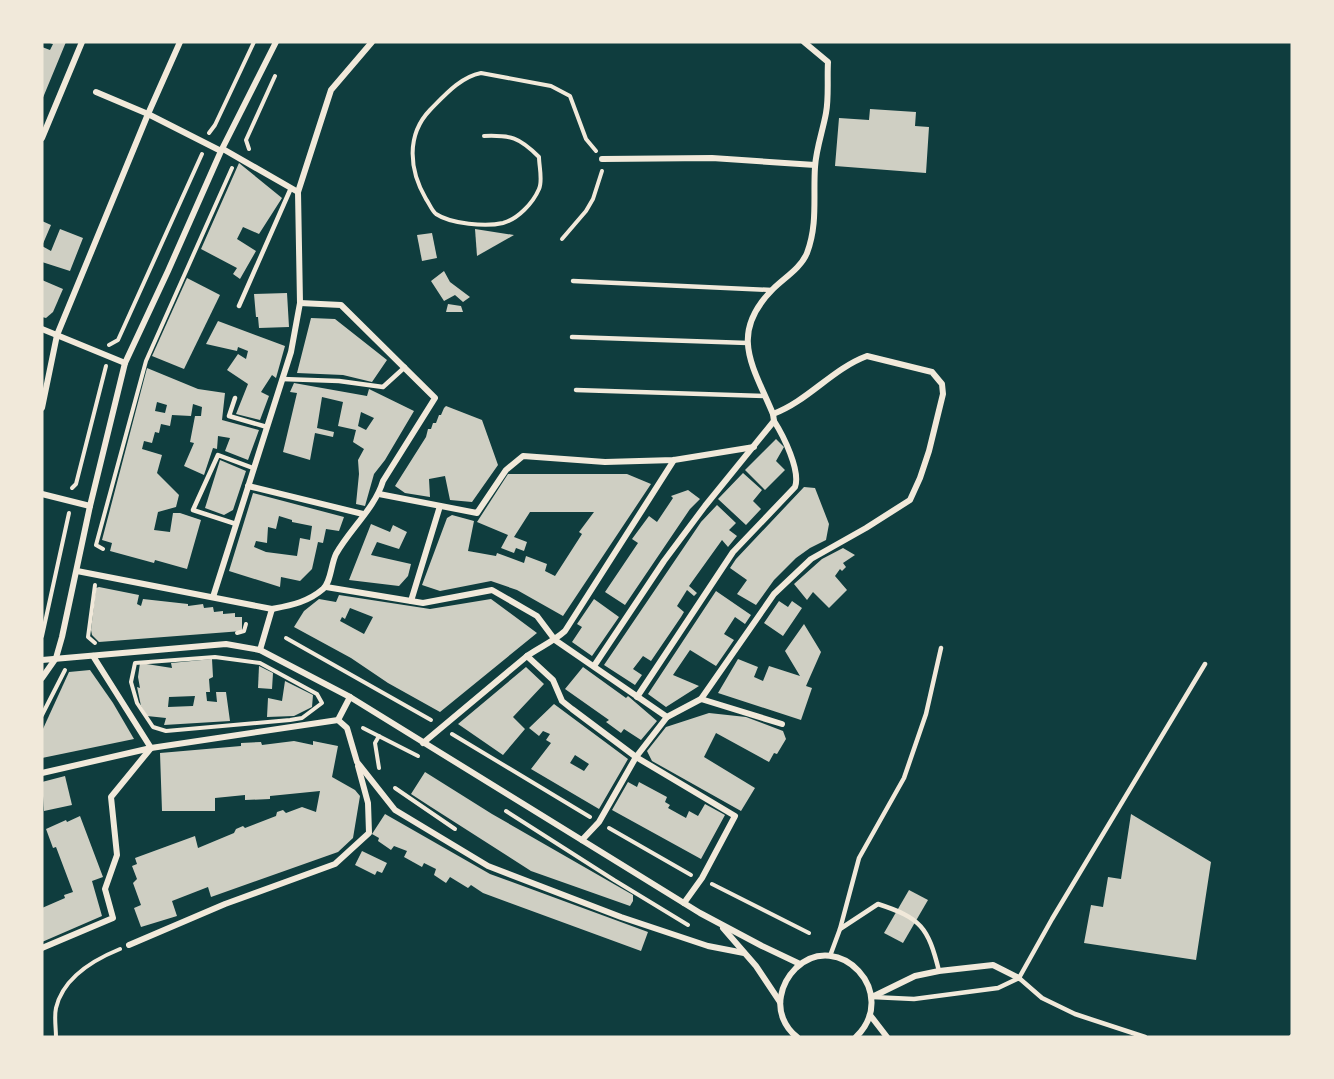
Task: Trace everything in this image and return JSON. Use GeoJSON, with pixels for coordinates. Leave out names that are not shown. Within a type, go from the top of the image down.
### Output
{"type":"FeatureCollection","features":[{"type":"Feature","properties":{"kind":"street"},"geometry":{"type":"LineString","coordinates":[[42,138],[82,42]]}},
{"type":"Feature","properties":{"kind":"street"},"geometry":{"type":"LineString","coordinates":[[42,408],[57,335],[180,42]]}},
{"type":"Feature","properties":{"kind":"street"},"geometry":{"type":"LineString","coordinates":[[42,678],[56,658],[125,363],[222,150],[276,42]]}},
{"type":"Feature","properties":{"kind":"street"},"geometry":{"type":"LineString","coordinates":[[213,597],[291,352],[300,303],[298,192],[331,90],[372,42]]}},
{"type":"Feature","properties":{"kind":"street"},"geometry":{"type":"LineString","coordinates":[[637,697],[733,552],[795,487],[797,480],[787,443],[773,418],[751,362],[748,344],[749,326],[754,310],[800,265],[806,255],[814,228],[815,165],[826,110],[828,62],[804,42]]}},
{"type":"Feature","properties":{"kind":"street"},"geometry":{"type":"LineString","coordinates":[[96,92],[222,150],[298,192]]}},
{"type":"Feature","properties":{"kind":"street"},"geometry":{"type":"LineString","coordinates":[[604,159],[712,158],[815,165]]}},
{"type":"Feature","properties":{"kind":"street"},"geometry":{"type":"LineString","coordinates":[[77,570],[273,609],[301,604],[326,587],[335,556],[379,494],[383,481],[435,398],[341,305],[300,303]]}},
{"type":"Feature","properties":{"kind":"street"},"geometry":{"type":"LineString","coordinates":[[42,329],[125,363]]}},
{"type":"Feature","properties":{"kind":"street"},"geometry":{"type":"LineString","coordinates":[[582,840],[599,822],[636,757],[667,717],[701,699],[774,594],[811,559],[910,500],[929,451],[943,394],[942,384],[932,372],[867,356],[842,370],[773,418],[754,447],[705,506],[664,561],[594,666]]}},
{"type":"Feature","properties":{"kind":"street"},"geometry":{"type":"LineString","coordinates":[[379,494],[477,513],[506,470],[523,456],[604,462],[674,460],[754,447]]}},
{"type":"Feature","properties":{"kind":"street"},"geometry":{"type":"LineString","coordinates":[[423,743],[527,656],[555,640],[565,631],[674,460]]}},
{"type":"Feature","properties":{"kind":"street"},"geometry":{"type":"LineString","coordinates":[[248,486],[363,514]]}},
{"type":"Feature","properties":{"kind":"street"},"geometry":{"type":"LineString","coordinates":[[42,494],[90,506]]}},
{"type":"Feature","properties":{"kind":"street"},"geometry":{"type":"LineString","coordinates":[[411,601],[440,506]]}},
{"type":"Feature","properties":{"kind":"street"},"geometry":{"type":"LineString","coordinates":[[326,587],[423,603],[492,590],[537,616],[555,640],[667,717]]}},
{"type":"Feature","properties":{"kind":"street"},"geometry":{"type":"LineString","coordinates":[[260,650],[273,609]]}},
{"type":"Feature","properties":{"kind":"street"},"geometry":{"type":"LineString","coordinates":[[42,660],[226,644],[260,650],[350,697],[720,925],[800,964]]}},
{"type":"Feature","properties":{"kind":"street"},"geometry":{"type":"LineString","coordinates":[[93,656],[151,748]]}},
{"type":"Feature","properties":{"kind":"street"},"geometry":{"type":"LineString","coordinates":[[527,656],[554,680],[561,701],[636,757],[735,816],[702,878],[684,903]]}},
{"type":"Feature","properties":{"kind":"street"},"geometry":{"type":"LineString","coordinates":[[338,720],[350,697]]}},
{"type":"Feature","properties":{"kind":"street"},"geometry":{"type":"LineString","coordinates":[[701,699],[782,724]]}},
{"type":"Feature","properties":{"kind":"street"},"geometry":{"type":"LineString","coordinates":[[42,773],[151,748],[338,720]]}},
{"type":"Feature","properties":{"kind":"street"},"geometry":{"type":"LineString","coordinates":[[129,945],[225,904],[335,864],[369,832],[368,803],[357,762],[347,728],[338,720]]}},
{"type":"Feature","properties":{"kind":"street"},"geometry":{"type":"LineString","coordinates":[[42,948],[113,918],[105,889],[117,855],[111,797],[151,748]]}},
{"type":"Feature","properties":{"kind":"street"},"geometry":{"type":"LineString","coordinates":[[357,762],[395,810],[488,866],[665,932],[708,946],[744,953]]}},
{"type":"Feature","properties":{"kind":"street"},"geometry":{"type":"LineString","coordinates":[[720,925],[756,966],[780,1002]]}},
{"type":"Feature","properties":{"kind":"street"},"geometry":{"type":"LineString","coordinates":[[795,1037],[786,1026],[781,1014],[782,987],[789,974],[800,964],[815,957],[831,956],[846,960],[859,969],[868,982],[872,997],[870,1015],[864,1029],[856,1037]]}},
{"type":"Feature","properties":{"kind":"street"},"geometry":{"type":"LineString","coordinates":[[872,997],[915,976],[939,971],[993,965],[1019,978]]}},
{"type":"Feature","properties":{"kind":"street"},"geometry":{"type":"LineString","coordinates":[[870,1015],[887,1037]]}},
{"type":"Feature","properties":{"kind":"lane"},"geometry":{"type":"LineString","coordinates":[[239,306],[291,188]]}},
{"type":"Feature","properties":{"kind":"lane"},"geometry":{"type":"LineString","coordinates":[[573,282],[772,290]]}},
{"type":"Feature","properties":{"kind":"lane"},"geometry":{"type":"LineString","coordinates":[[572,337],[748,344]]}},
{"type":"Feature","properties":{"kind":"lane"},"geometry":{"type":"LineString","coordinates":[[282,379],[339,381],[383,387],[405,367]]}},
{"type":"Feature","properties":{"kind":"lane"},"geometry":{"type":"LineString","coordinates":[[576,390],[765,396]]}},
{"type":"Feature","properties":{"kind":"lane"},"geometry":{"type":"LineString","coordinates":[[235,398],[229,417],[267,427]]}},
{"type":"Feature","properties":{"kind":"lane"},"geometry":{"type":"LineString","coordinates":[[236,524],[193,510],[218,454],[253,468]]}},
{"type":"Feature","properties":{"kind":"lane"},"geometry":{"type":"LineString","coordinates":[[831,956],[860,858],[908,767],[926,714],[941,648]]}},
{"type":"Feature","properties":{"kind":"lane"},"geometry":{"type":"LineString","coordinates":[[872,997],[925,998],[998,988],[1019,978],[1205,664]]}},
{"type":"Feature","properties":{"kind":"lane"},"geometry":{"type":"LineString","coordinates":[[840,929],[878,904],[897,910],[916,920],[930,939],[939,971]]}},
{"type":"Feature","properties":{"kind":"lane"},"geometry":{"type":"LineString","coordinates":[[1019,978],[1042,998],[1076,1014],[1145,1037]]}},
{"type":"Feature","properties":{"kind":"path"},"geometry":{"type":"LineString","coordinates":[[198,130],[208,135],[215,125],[254,42]]}},
{"type":"Feature","properties":{"kind":"path"},"geometry":{"type":"LineString","coordinates":[[257,154],[247,147],[246,140],[277,72]]}},
{"type":"Feature","properties":{"kind":"path"},"geometry":{"type":"LineString","coordinates":[[484,136],[507,135],[528,146],[539,157],[540,188],[525,210],[504,223],[462,224],[435,213],[413,172],[412,145],[423,118],[444,96],[469,75],[481,73],[551,86],[570,96],[586,139],[604,159],[593,199],[586,211],[562,239]]}},
{"type":"Feature","properties":{"kind":"path"},"geometry":{"type":"LineString","coordinates":[[108,345],[118,340],[203,151]]}},
{"type":"Feature","properties":{"kind":"path"},"geometry":{"type":"LineString","coordinates":[[103,549],[96,545],[146,361],[235,162]]}},
{"type":"Feature","properties":{"kind":"path"},"geometry":{"type":"LineString","coordinates":[[72,488],[76,484],[106,365],[103,362]]}},
{"type":"Feature","properties":{"kind":"path"},"geometry":{"type":"LineString","coordinates":[[42,636],[70,509],[67,507]]}},
{"type":"Feature","properties":{"kind":"path"},"geometry":{"type":"LineString","coordinates":[[88,637],[97,581]]}},
{"type":"Feature","properties":{"kind":"path"},"geometry":{"type":"LineString","coordinates":[[286,638],[432,721]]}},
{"type":"Feature","properties":{"kind":"path"},"geometry":{"type":"LineString","coordinates":[[214,657],[260,663],[317,694],[322,703],[302,718],[166,731],[153,727],[137,703],[132,682],[135,663],[214,657]]}},
{"type":"Feature","properties":{"kind":"path"},"geometry":{"type":"LineString","coordinates":[[42,715],[59,683]]}},
{"type":"Feature","properties":{"kind":"path"},"geometry":{"type":"LineString","coordinates":[[363,728],[418,756]]}},
{"type":"Feature","properties":{"kind":"path"},"geometry":{"type":"LineString","coordinates":[[452,734],[689,874],[702,878],[809,933]]}},
{"type":"Feature","properties":{"kind":"path"},"geometry":{"type":"LineString","coordinates":[[379,736],[375,743],[378,766],[383,775]]}},
{"type":"Feature","properties":{"kind":"path"},"geometry":{"type":"LineString","coordinates":[[454,743],[458,738]]}},
{"type":"Feature","properties":{"kind":"path"},"geometry":{"type":"LineString","coordinates":[[388,783],[455,830]]}},
{"type":"Feature","properties":{"kind":"path"},"geometry":{"type":"LineString","coordinates":[[497,804],[614,880],[692,927],[684,931]]}},
{"type":"Feature","properties":{"kind":"path"},"geometry":{"type":"LineString","coordinates":[[56,1037],[55,1010],[63,991],[80,971],[106,955],[129,945]]}},
{"type":"Feature","properties":{"kind":"building"},"geometry":{"type":"Polygon","coordinates":[[[47,42],[66,42],[42,100],[42,47],[50,50],[53,44],[47,42]]]}},
{"type":"Feature","properties":{"kind":"building"},"geometry":{"type":"Polygon","coordinates":[[[870,109],[916,112],[915,126],[929,127],[926,173],[835,166],[839,118],[869,120],[870,109]]]}},
{"type":"Feature","properties":{"kind":"building"},"geometry":{"type":"Polygon","coordinates":[[[239,163],[282,198],[259,234],[243,227],[237,239],[256,251],[240,279],[233,274],[237,268],[201,249],[239,163]]]}},
{"type":"Feature","properties":{"kind":"building"},"geometry":{"type":"Polygon","coordinates":[[[42,221],[51,225],[42,246],[42,221]]]}},
{"type":"Feature","properties":{"kind":"building"},"geometry":{"type":"Polygon","coordinates":[[[60,229],[83,238],[70,271],[42,262],[42,246],[51,251],[60,229]]]}},
{"type":"Feature","properties":{"kind":"building"},"geometry":{"type":"Polygon","coordinates":[[[475,229],[514,235],[477,256],[475,229]]]}},
{"type":"Feature","properties":{"kind":"building"},"geometry":{"type":"Polygon","coordinates":[[[432,233],[437,258],[422,261],[417,235],[432,233]]]}},
{"type":"Feature","properties":{"kind":"building"},"geometry":{"type":"Polygon","coordinates":[[[444,271],[450,282],[470,297],[463,302],[455,295],[444,301],[431,281],[444,271]]]}},
{"type":"Feature","properties":{"kind":"building"},"geometry":{"type":"Polygon","coordinates":[[[187,278],[220,295],[184,369],[152,356],[187,278]]]}},
{"type":"Feature","properties":{"kind":"building"},"geometry":{"type":"Polygon","coordinates":[[[42,280],[63,289],[53,312],[46,318],[42,317],[42,280]]]}},
{"type":"Feature","properties":{"kind":"building"},"geometry":{"type":"Polygon","coordinates":[[[287,293],[289,327],[259,328],[254,294],[287,293]]]}},
{"type":"Feature","properties":{"kind":"building"},"geometry":{"type":"Polygon","coordinates":[[[448,304],[461,306],[463,312],[446,312],[448,304]]]}},
{"type":"Feature","properties":{"kind":"building"},"geometry":{"type":"Polygon","coordinates":[[[311,318],[335,319],[387,360],[372,382],[343,375],[297,373],[311,318]]]}},
{"type":"Feature","properties":{"kind":"building"},"geometry":{"type":"Polygon","coordinates":[[[218,321],[285,346],[276,378],[272,375],[261,392],[269,396],[260,420],[236,414],[248,384],[227,370],[238,354],[246,359],[248,351],[238,347],[237,351],[206,344],[218,321]]]}},
{"type":"Feature","properties":{"kind":"building"},"geometry":{"type":"Polygon","coordinates":[[[147,368],[198,389],[225,393],[222,420],[259,430],[248,460],[225,451],[230,438],[218,436],[217,449],[213,448],[204,475],[184,466],[194,443],[190,442],[195,416],[201,416],[202,407],[193,404],[191,416],[172,415],[170,426],[161,424],[159,433],[155,432],[152,443],[144,441],[142,449],[162,455],[157,473],[179,495],[176,507],[158,512],[154,530],[170,532],[173,513],[201,520],[187,569],[110,551],[112,543],[102,540],[147,368]],[[157,402],[155,411],[165,413],[167,405],[157,402]]]}},
{"type":"Feature","properties":{"kind":"building"},"geometry":{"type":"Polygon","coordinates":[[[294,383],[367,396],[369,389],[414,411],[374,474],[365,506],[356,504],[358,460],[364,449],[353,442],[356,430],[338,426],[343,402],[322,397],[317,428],[334,432],[333,437],[315,433],[310,460],[283,452],[297,393],[290,392],[294,383]],[[361,412],[358,426],[366,430],[374,418],[361,412]]]}},
{"type":"Feature","properties":{"kind":"building"},"geometry":{"type":"Polygon","coordinates":[[[446,406],[482,420],[498,465],[472,502],[450,500],[445,476],[429,479],[430,497],[405,493],[395,486],[426,437],[428,429],[436,423],[446,406]]]}},
{"type":"Feature","properties":{"kind":"building"},"geometry":{"type":"Polygon","coordinates":[[[776,439],[784,447],[776,461],[785,470],[765,490],[745,470],[776,439]]]}},
{"type":"Feature","properties":{"kind":"building"},"geometry":{"type":"Polygon","coordinates":[[[220,460],[246,471],[233,510],[224,515],[205,508],[220,460]]]}},
{"type":"Feature","properties":{"kind":"building"},"geometry":{"type":"Polygon","coordinates":[[[743,473],[762,490],[753,501],[761,509],[746,525],[718,499],[743,473]]]}},
{"type":"Feature","properties":{"kind":"building"},"geometry":{"type":"Polygon","coordinates":[[[508,474],[627,474],[651,484],[563,616],[517,590],[491,581],[440,591],[422,585],[447,518],[452,515],[474,521],[468,551],[496,556],[497,553],[524,563],[526,556],[547,564],[545,571],[555,576],[582,534],[579,532],[594,512],[530,512],[514,537],[527,542],[524,551],[516,548],[514,553],[501,548],[508,535],[477,522],[508,474]]]}},
{"type":"Feature","properties":{"kind":"building"},"geometry":{"type":"Polygon","coordinates":[[[804,487],[815,488],[829,524],[826,540],[796,558],[774,580],[756,605],[737,594],[747,580],[730,568],[804,487]]]}},
{"type":"Feature","properties":{"kind":"building"},"geometry":{"type":"Polygon","coordinates":[[[688,490],[700,499],[690,509],[625,605],[605,592],[638,543],[632,539],[649,516],[657,522],[673,498],[671,496],[688,490]]]}},
{"type":"Feature","properties":{"kind":"building"},"geometry":{"type":"Polygon","coordinates":[[[253,493],[344,517],[339,531],[326,529],[323,543],[318,542],[312,569],[300,581],[281,577],[280,587],[229,571],[253,493]],[[279,516],[276,529],[268,527],[267,543],[256,541],[254,547],[266,552],[297,556],[300,538],[310,540],[312,526],[292,522],[292,520],[279,516]]]}},
{"type":"Feature","properties":{"kind":"building"},"geometry":{"type":"Polygon","coordinates":[[[717,505],[736,523],[729,530],[737,536],[728,547],[722,540],[689,586],[697,593],[694,596],[687,590],[677,606],[684,612],[651,661],[643,656],[633,669],[642,675],[635,685],[604,665],[701,522],[717,505]]]}},
{"type":"Feature","properties":{"kind":"building"},"geometry":{"type":"Polygon","coordinates":[[[371,524],[390,532],[393,525],[407,532],[399,549],[377,542],[371,555],[411,564],[408,576],[399,586],[349,580],[371,524]]]}},
{"type":"Feature","properties":{"kind":"building"},"geometry":{"type":"Polygon","coordinates":[[[843,548],[855,555],[843,563],[846,567],[842,571],[840,569],[835,576],[847,590],[829,608],[813,592],[807,600],[794,584],[822,559],[843,548]]]}},
{"type":"Feature","properties":{"kind":"building"},"geometry":{"type":"Polygon","coordinates":[[[96,588],[139,595],[137,604],[141,606],[143,599],[188,604],[188,606],[203,604],[204,608],[213,607],[214,612],[235,613],[235,617],[242,617],[242,631],[99,642],[92,635],[91,630],[96,588]]]}},
{"type":"Feature","properties":{"kind":"building"},"geometry":{"type":"Polygon","coordinates":[[[716,591],[751,615],[745,624],[735,617],[724,634],[734,640],[716,666],[690,650],[673,675],[699,686],[666,707],[648,694],[716,591]]]}},
{"type":"Feature","properties":{"kind":"building"},"geometry":{"type":"Polygon","coordinates":[[[339,595],[430,609],[491,599],[537,633],[440,712],[388,683],[351,658],[294,627],[304,611],[319,599],[336,602],[339,595]],[[350,608],[345,619],[342,617],[340,621],[364,634],[373,617],[350,608]]]}},
{"type":"Feature","properties":{"kind":"building"},"geometry":{"type":"Polygon","coordinates":[[[594,599],[619,617],[592,656],[572,642],[582,627],[577,624],[594,599]]]}},
{"type":"Feature","properties":{"kind":"building"},"geometry":{"type":"Polygon","coordinates":[[[779,601],[788,607],[792,601],[802,608],[783,636],[764,623],[779,601]]]}},
{"type":"Feature","properties":{"kind":"building"},"geometry":{"type":"Polygon","coordinates":[[[804,624],[821,652],[806,686],[812,688],[801,720],[718,693],[738,659],[758,667],[754,677],[763,681],[769,666],[800,676],[785,651],[804,624]]]}},
{"type":"Feature","properties":{"kind":"building"},"geometry":{"type":"Polygon","coordinates":[[[212,659],[213,677],[209,679],[210,692],[206,692],[207,701],[217,702],[216,692],[226,692],[230,721],[164,725],[166,718],[147,716],[141,706],[137,687],[140,688],[138,677],[140,663],[172,668],[171,663],[212,659]],[[195,696],[169,697],[168,707],[193,706],[195,696]]]}},
{"type":"Feature","properties":{"kind":"building"},"geometry":{"type":"Polygon","coordinates":[[[259,666],[273,673],[272,689],[258,688],[259,666]]]}},
{"type":"Feature","properties":{"kind":"building"},"geometry":{"type":"Polygon","coordinates":[[[526,667],[544,684],[513,717],[525,729],[503,755],[458,724],[526,667]]]}},
{"type":"Feature","properties":{"kind":"building"},"geometry":{"type":"Polygon","coordinates":[[[583,667],[626,698],[628,696],[657,721],[641,740],[624,729],[621,733],[606,722],[609,720],[565,689],[583,667]]]}},
{"type":"Feature","properties":{"kind":"building"},"geometry":{"type":"Polygon","coordinates":[[[90,670],[134,739],[42,758],[42,731],[69,672],[90,670]]]}},
{"type":"Feature","properties":{"kind":"building"},"geometry":{"type":"Polygon","coordinates":[[[285,681],[313,695],[312,707],[294,716],[267,717],[268,698],[282,701],[285,681]]]}},
{"type":"Feature","properties":{"kind":"building"},"geometry":{"type":"Polygon","coordinates":[[[554,704],[628,759],[599,809],[531,769],[551,743],[546,740],[550,734],[543,731],[539,736],[529,728],[554,704]],[[575,755],[570,763],[584,771],[589,764],[575,755]]]}},
{"type":"Feature","properties":{"kind":"building"},"geometry":{"type":"Polygon","coordinates":[[[709,713],[746,717],[783,731],[786,739],[769,762],[716,733],[704,757],[755,788],[741,811],[652,761],[647,751],[666,727],[709,713]]]}},
{"type":"Feature","properties":{"kind":"building"},"geometry":{"type":"Polygon","coordinates":[[[294,741],[313,745],[313,741],[338,746],[332,777],[355,790],[360,796],[353,838],[338,852],[211,897],[208,887],[172,901],[177,916],[141,927],[134,908],[141,905],[133,883],[137,879],[132,866],[137,864],[135,858],[195,836],[198,848],[234,833],[236,829],[243,826],[245,828],[276,816],[277,812],[283,810],[286,813],[302,807],[316,812],[320,791],[270,796],[270,799],[245,800],[245,795],[215,798],[215,811],[162,811],[160,753],[241,746],[241,743],[261,742],[262,745],[294,741]]]}},
{"type":"Feature","properties":{"kind":"building"},"geometry":{"type":"Polygon","coordinates":[[[425,772],[492,814],[633,895],[630,906],[531,871],[411,794],[425,772]]]}},
{"type":"Feature","properties":{"kind":"building"},"geometry":{"type":"Polygon","coordinates":[[[65,776],[72,805],[44,811],[42,782],[65,776]]]}},
{"type":"Feature","properties":{"kind":"building"},"geometry":{"type":"Polygon","coordinates":[[[628,782],[637,787],[639,782],[667,797],[665,802],[670,805],[668,808],[686,818],[689,811],[698,816],[705,804],[725,815],[701,859],[612,810],[628,782]]]}},
{"type":"Feature","properties":{"kind":"building"},"geometry":{"type":"Polygon","coordinates":[[[385,814],[490,874],[648,932],[641,951],[483,893],[471,885],[468,888],[450,877],[446,883],[434,875],[436,869],[424,863],[422,867],[404,857],[407,851],[394,846],[391,850],[378,841],[379,838],[372,834],[385,814]]]}},
{"type":"Feature","properties":{"kind":"building"},"geometry":{"type":"Polygon","coordinates":[[[1131,814],[1211,862],[1196,960],[1084,943],[1091,905],[1103,907],[1108,877],[1121,879],[1131,814]]]}},
{"type":"Feature","properties":{"kind":"building"},"geometry":{"type":"Polygon","coordinates":[[[80,816],[103,877],[92,881],[102,916],[42,942],[42,908],[73,892],[56,847],[53,848],[46,829],[80,816]]]}},
{"type":"Feature","properties":{"kind":"building"},"geometry":{"type":"Polygon","coordinates":[[[362,851],[387,863],[382,873],[377,871],[375,875],[355,865],[362,851]]]}},
{"type":"Feature","properties":{"kind":"building"},"geometry":{"type":"Polygon","coordinates":[[[909,890],[928,900],[903,943],[884,933],[909,890]]]}}]}
